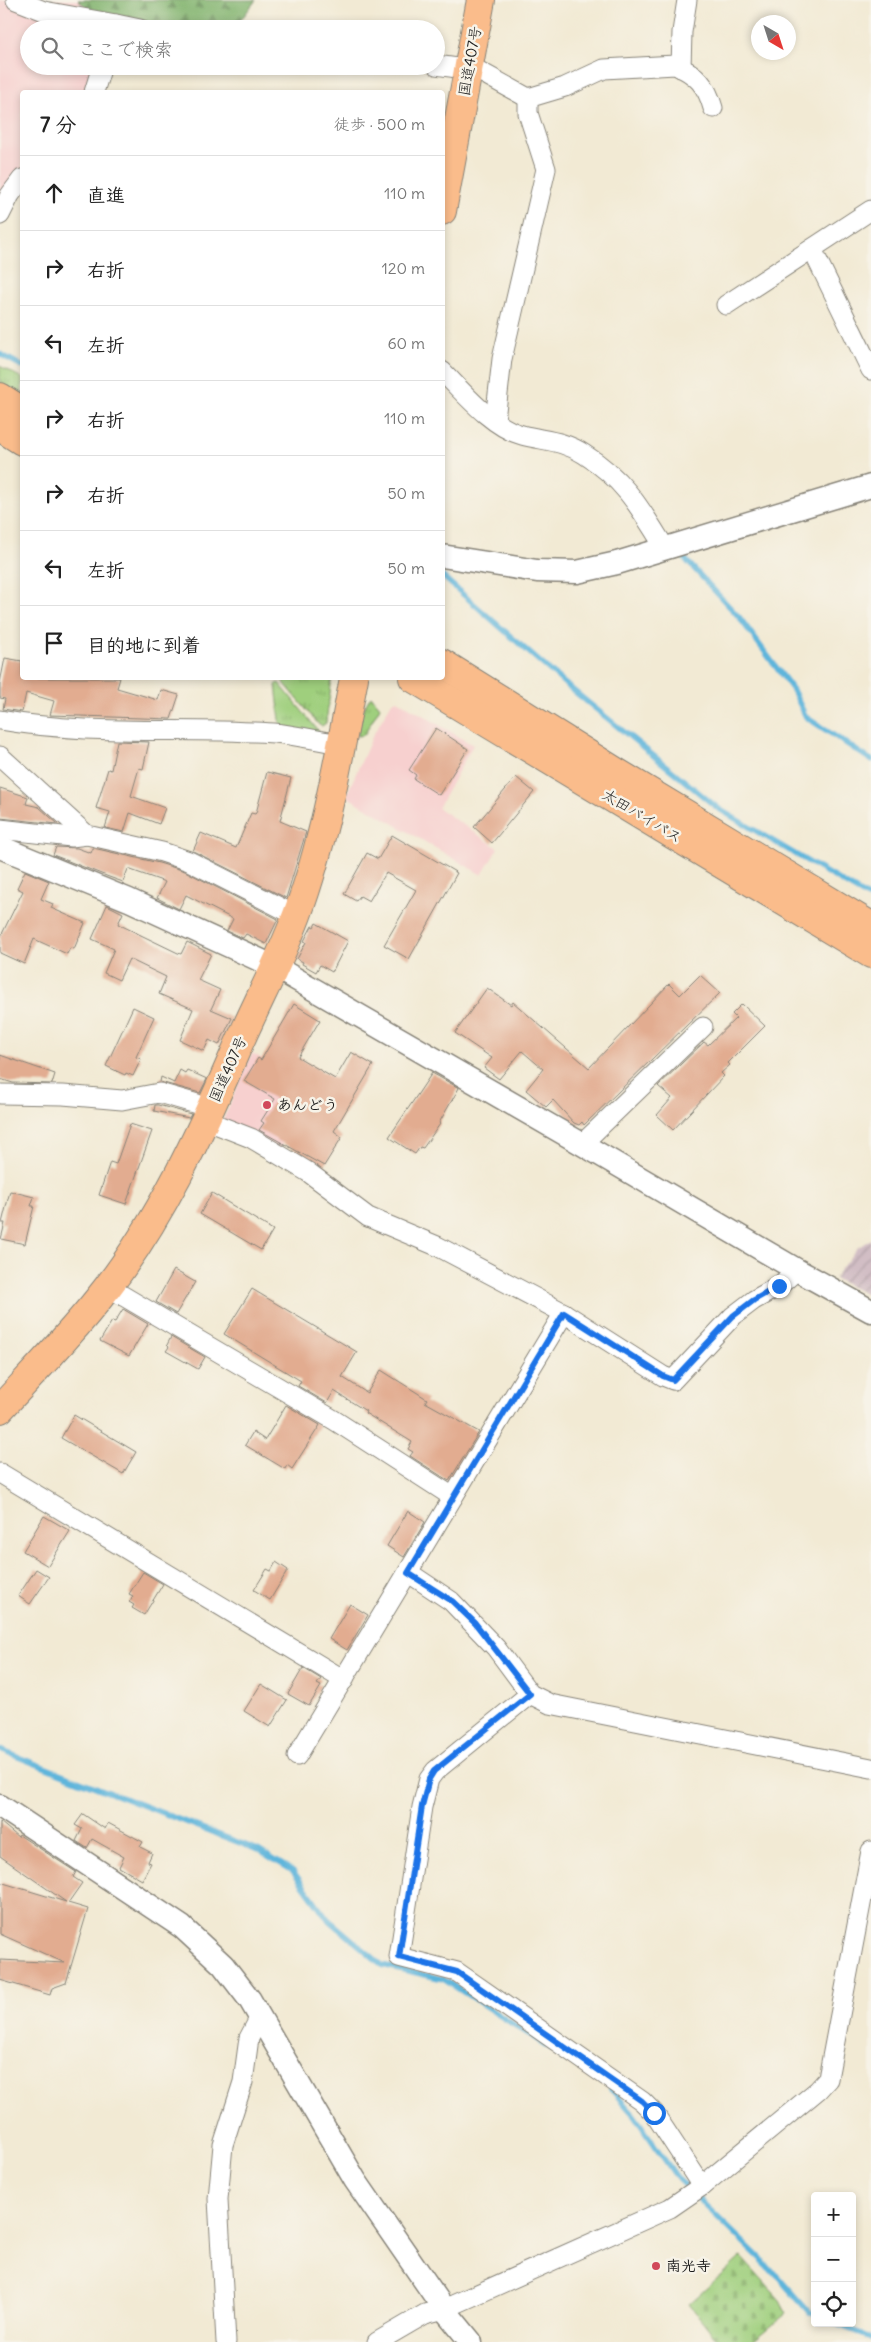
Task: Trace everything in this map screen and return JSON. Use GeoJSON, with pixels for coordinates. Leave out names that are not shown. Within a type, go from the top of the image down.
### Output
{"type":"FeatureCollection","features":[{"type":"Feature","properties":{"kind":"highway","name":"国道407号"},"geometry":{"type":"LineString","coordinates":[[445,195],[481,0]]}},
{"type":"Feature","properties":{"kind":"highway"},"geometry":{"type":"LineString","coordinates":[[0,397],[20,410]]}},
{"type":"Feature","properties":{"kind":"highway"},"geometry":{"type":"LineString","coordinates":[[0,427],[20,440]]}},
{"type":"Feature","properties":{"kind":"highway","name":"太田バイパス"},"geometry":{"type":"LineString","coordinates":[[445,665],[618,773],[871,926]]}},
{"type":"Feature","properties":{"kind":"highway","name":"国道407号"},"geometry":{"type":"LineString","coordinates":[[0,1409],[75,1327],[108,1287],[166,1199],[208,1114],[275,967],[296,916],[316,858],[342,744],[354,680]]}},
{"type":"Feature","properties":{"kind":"highway","name":"太田バイパス"},"geometry":{"type":"LineString","coordinates":[[416,680],[871,954]]}},
{"type":"Feature","properties":{"kind":"street"},"geometry":{"type":"LineString","coordinates":[[16,0],[44,11],[87,20]]}},
{"type":"Feature","properties":{"kind":"street"},"geometry":{"type":"LineString","coordinates":[[681,68],[682,32],[687,0]]}},
{"type":"Feature","properties":{"kind":"street"},"geometry":{"type":"LineString","coordinates":[[445,66],[479,71],[528,98],[539,97],[604,70],[659,65],[681,68],[703,84],[709,93],[713,108]]}},
{"type":"Feature","properties":{"kind":"street"},"geometry":{"type":"LineString","coordinates":[[95,90],[99,75]]}},
{"type":"Feature","properties":{"kind":"street"},"geometry":{"type":"LineString","coordinates":[[495,420],[502,359],[546,169],[528,113],[528,98]]}},
{"type":"Feature","properties":{"kind":"street"},"geometry":{"type":"LineString","coordinates":[[0,215],[10,195],[20,182]]}},
{"type":"Feature","properties":{"kind":"street"},"geometry":{"type":"LineString","coordinates":[[726,305],[871,210]]}},
{"type":"Feature","properties":{"kind":"street"},"geometry":{"type":"LineString","coordinates":[[812,248],[871,370]]}},
{"type":"Feature","properties":{"kind":"street"},"geometry":{"type":"LineString","coordinates":[[445,374],[482,411],[495,420],[521,435],[552,440],[575,450],[602,468],[632,496],[665,548]]}},
{"type":"Feature","properties":{"kind":"street"},"geometry":{"type":"LineString","coordinates":[[445,556],[537,571],[577,572],[618,563],[871,486]]}},
{"type":"Feature","properties":{"kind":"street"},"geometry":{"type":"LineString","coordinates":[[0,720],[40,727],[92,730],[276,734],[342,744]]}},
{"type":"Feature","properties":{"kind":"street"},"geometry":{"type":"LineString","coordinates":[[0,756],[87,835]]}},
{"type":"Feature","properties":{"kind":"street"},"geometry":{"type":"LineString","coordinates":[[0,829],[71,837],[87,835],[162,852],[189,861],[296,916]]}},
{"type":"Feature","properties":{"kind":"street"},"geometry":{"type":"LineString","coordinates":[[0,846],[129,900],[275,967],[871,1311]]}},
{"type":"Feature","properties":{"kind":"street"},"geometry":{"type":"LineString","coordinates":[[582,1144],[703,1027]]}},
{"type":"Feature","properties":{"kind":"street"},"geometry":{"type":"LineString","coordinates":[[0,1094],[63,1095],[122,1100],[159,1094],[208,1114],[308,1172],[368,1216],[437,1246],[564,1313],[663,1376],[673,1380],[733,1316],[754,1300],[779,1286],[797,1270]]}},
{"type":"Feature","properties":{"kind":"street"},"geometry":{"type":"LineString","coordinates":[[108,1287],[334,1420],[453,1497]]}},
{"type":"Feature","properties":{"kind":"street"},"geometry":{"type":"LineString","coordinates":[[297,1756],[564,1313]]}},
{"type":"Feature","properties":{"kind":"street"},"geometry":{"type":"LineString","coordinates":[[0,1473],[344,1680]]}},
{"type":"Feature","properties":{"kind":"street"},"geometry":{"type":"LineString","coordinates":[[408,1573],[452,1601],[475,1623],[530,1694],[550,1704],[871,1768]]}},
{"type":"Feature","properties":{"kind":"street"},"geometry":{"type":"LineString","coordinates":[[530,1694],[434,1771],[429,1779],[422,1806],[399,1957],[457,1972],[642,2101],[654,2113],[702,2186]]}},
{"type":"Feature","properties":{"kind":"street"},"geometry":{"type":"LineString","coordinates":[[0,1806],[182,1927],[224,1965],[260,2017],[355,2180],[444,2309],[471,2342]]}},
{"type":"Feature","properties":{"kind":"street"},"geometry":{"type":"LineString","coordinates":[[377,2342],[425,2314],[444,2309],[670,2208],[702,2186],[818,2090],[828,2079],[871,1851]]}},
{"type":"Feature","properties":{"kind":"street"},"geometry":{"type":"LineString","coordinates":[[226,2342],[218,2199],[223,2145],[243,2082],[249,2038],[260,2017]]}},
{"type":"Feature","properties":{"kind":"shaded area"},"geometry":{"type":"Polygon","coordinates":[[[0,0],[78,0],[101,20],[20,20],[20,75],[95,75],[91,90],[20,90],[20,174],[0,201],[0,0]]]}},
{"type":"Feature","properties":{"kind":"shaded area"},"geometry":{"type":"Polygon","coordinates":[[[397,700],[473,745],[438,808],[498,848],[482,875],[346,796],[373,735],[392,702],[397,700]]]}},
{"type":"Feature","properties":{"kind":"shaded area","name":"あんどう"},"geometry":{"type":"Polygon","coordinates":[[[252,1053],[314,1089],[279,1149],[223,1120],[252,1053]]]}},
{"type":"Feature","properties":{"kind":"shaded area"},"geometry":{"type":"Polygon","coordinates":[[[871,1239],[871,1297],[834,1278],[857,1248],[871,1239]]]}},
{"type":"Feature","properties":{"kind":"green space"},"geometry":{"type":"Polygon","coordinates":[[[78,0],[256,0],[241,20],[101,20],[78,0]]]}},
{"type":"Feature","properties":{"kind":"green space"},"geometry":{"type":"Polygon","coordinates":[[[0,366],[20,377],[20,397],[0,385],[0,366]]]}},
{"type":"Feature","properties":{"kind":"green space"},"geometry":{"type":"Polygon","coordinates":[[[282,680],[332,680],[326,723],[322,726],[319,725],[282,680]]]}},
{"type":"Feature","properties":{"kind":"green space"},"geometry":{"type":"Polygon","coordinates":[[[278,683],[321,734],[281,729],[276,685],[278,683]]]}},
{"type":"Feature","properties":{"kind":"green space"},"geometry":{"type":"Polygon","coordinates":[[[371,696],[380,707],[364,735],[358,736],[359,721],[371,696]]]}},
{"type":"Feature","properties":{"kind":"green space"},"geometry":{"type":"Polygon","coordinates":[[[741,2257],[780,2300],[787,2313],[752,2342],[719,2342],[689,2304],[741,2257]]]}},
{"type":"Feature","properties":{"kind":"building"},"geometry":{"type":"Polygon","coordinates":[[[5,658],[20,661],[20,680],[119,680],[117,688],[158,700],[161,690],[179,695],[171,719],[50,715],[54,701],[26,693],[22,712],[3,709],[5,699],[0,698],[0,683],[5,658]]]}},
{"type":"Feature","properties":{"kind":"building"},"geometry":{"type":"Polygon","coordinates":[[[436,728],[468,749],[439,795],[414,779],[416,775],[409,770],[436,728]]]}},
{"type":"Feature","properties":{"kind":"building"},"geometry":{"type":"Polygon","coordinates":[[[117,741],[149,742],[143,769],[139,768],[131,796],[165,808],[159,824],[130,813],[124,832],[105,828],[110,812],[96,808],[108,769],[111,770],[117,741]]]}},
{"type":"Feature","properties":{"kind":"building"},"geometry":{"type":"Polygon","coordinates":[[[267,772],[291,778],[280,821],[306,832],[286,898],[193,851],[201,833],[236,848],[251,813],[256,813],[267,772]]]}},
{"type":"Feature","properties":{"kind":"building"},"geometry":{"type":"Polygon","coordinates":[[[516,777],[534,792],[492,843],[474,827],[516,777]]]}},
{"type":"Feature","properties":{"kind":"building"},"geometry":{"type":"Polygon","coordinates":[[[0,788],[28,797],[26,804],[39,807],[58,824],[0,818],[0,788]]]}},
{"type":"Feature","properties":{"kind":"building"},"geometry":{"type":"Polygon","coordinates":[[[392,835],[457,873],[409,959],[384,945],[416,890],[386,873],[369,901],[360,896],[356,901],[344,894],[367,853],[378,859],[392,835]]]}},
{"type":"Feature","properties":{"kind":"building"},"geometry":{"type":"Polygon","coordinates":[[[56,847],[77,848],[91,853],[93,848],[185,871],[278,919],[266,944],[246,934],[243,938],[227,931],[233,919],[186,895],[179,909],[157,898],[165,882],[128,869],[123,882],[53,855],[56,847]]]}},
{"type":"Feature","properties":{"kind":"building"},"geometry":{"type":"Polygon","coordinates":[[[25,871],[49,881],[41,899],[53,904],[51,908],[85,923],[74,949],[70,948],[67,954],[34,939],[24,964],[0,953],[0,938],[23,891],[17,888],[25,871]]]}},
{"type":"Feature","properties":{"kind":"building"},"geometry":{"type":"Polygon","coordinates":[[[107,905],[123,913],[118,924],[178,953],[181,954],[187,942],[211,954],[198,980],[220,990],[211,1009],[232,1018],[219,1045],[209,1040],[204,1051],[180,1040],[193,1009],[159,994],[166,977],[129,959],[119,980],[104,973],[114,949],[92,939],[107,905]]]}},
{"type":"Feature","properties":{"kind":"building"},"geometry":{"type":"Polygon","coordinates":[[[316,923],[348,941],[332,972],[320,965],[316,972],[297,959],[306,942],[304,941],[312,926],[314,927],[316,923]]]}},
{"type":"Feature","properties":{"kind":"building"},"geometry":{"type":"Polygon","coordinates":[[[700,975],[720,993],[584,1125],[582,1122],[579,1125],[574,1123],[553,1100],[546,1107],[526,1090],[543,1069],[522,1051],[499,1079],[484,1068],[492,1058],[455,1033],[487,988],[511,1005],[513,1002],[589,1068],[669,984],[680,995],[700,975]]]}},
{"type":"Feature","properties":{"kind":"building"},"geometry":{"type":"Polygon","coordinates":[[[294,1004],[320,1020],[298,1057],[335,1079],[351,1052],[373,1065],[334,1131],[342,1137],[324,1166],[259,1130],[264,1123],[261,1121],[275,1099],[244,1081],[258,1058],[261,1060],[294,1004]]]}},
{"type":"Feature","properties":{"kind":"building"},"geometry":{"type":"Polygon","coordinates":[[[742,1004],[765,1026],[728,1063],[730,1065],[721,1073],[724,1076],[673,1130],[657,1115],[672,1098],[658,1086],[704,1042],[708,1045],[736,1018],[732,1014],[742,1004]]]}},
{"type":"Feature","properties":{"kind":"building"},"geometry":{"type":"Polygon","coordinates":[[[133,1007],[154,1017],[136,1057],[141,1059],[133,1076],[126,1073],[125,1075],[106,1066],[133,1007]]]}},
{"type":"Feature","properties":{"kind":"building"},"geometry":{"type":"Polygon","coordinates":[[[0,1055],[55,1074],[52,1084],[13,1083],[0,1079],[0,1055]]]}},
{"type":"Feature","properties":{"kind":"building"},"geometry":{"type":"Polygon","coordinates":[[[180,1070],[185,1073],[187,1070],[207,1079],[200,1093],[160,1082],[161,1077],[174,1083],[180,1070]]]}},
{"type":"Feature","properties":{"kind":"building"},"geometry":{"type":"Polygon","coordinates":[[[432,1073],[459,1088],[440,1124],[423,1148],[420,1147],[415,1154],[389,1137],[432,1073]]]}},
{"type":"Feature","properties":{"kind":"building"},"geometry":{"type":"Polygon","coordinates":[[[155,1105],[191,1114],[189,1118],[154,1111],[155,1105]]]}},
{"type":"Feature","properties":{"kind":"building"},"geometry":{"type":"Polygon","coordinates":[[[130,1124],[152,1131],[126,1204],[99,1195],[110,1162],[116,1164],[130,1124]]]}},
{"type":"Feature","properties":{"kind":"building"},"geometry":{"type":"Polygon","coordinates":[[[10,1191],[34,1197],[31,1206],[34,1206],[25,1244],[1,1239],[5,1223],[2,1223],[10,1191]]]}},
{"type":"Feature","properties":{"kind":"building"},"geometry":{"type":"Polygon","coordinates":[[[212,1193],[273,1230],[261,1250],[200,1214],[212,1193]]]}},
{"type":"Feature","properties":{"kind":"building"},"geometry":{"type":"Polygon","coordinates":[[[174,1270],[195,1282],[176,1314],[156,1302],[174,1270]]]}},
{"type":"Feature","properties":{"kind":"building"},"geometry":{"type":"Polygon","coordinates":[[[252,1289],[357,1352],[342,1377],[367,1393],[381,1370],[427,1399],[425,1402],[479,1432],[449,1481],[410,1456],[413,1452],[408,1449],[412,1442],[365,1413],[366,1411],[334,1391],[327,1403],[298,1386],[301,1381],[224,1334],[252,1289]]]}},
{"type":"Feature","properties":{"kind":"building"},"geometry":{"type":"Polygon","coordinates":[[[123,1309],[148,1324],[129,1356],[100,1341],[112,1321],[115,1322],[123,1309]]]}},
{"type":"Feature","properties":{"kind":"building"},"geometry":{"type":"Polygon","coordinates":[[[171,1337],[205,1357],[198,1369],[166,1351],[171,1337]]]}},
{"type":"Feature","properties":{"kind":"building"},"geometry":{"type":"Polygon","coordinates":[[[286,1405],[320,1425],[292,1469],[287,1465],[285,1469],[245,1445],[253,1432],[265,1440],[286,1405]]]}},
{"type":"Feature","properties":{"kind":"building"},"geometry":{"type":"Polygon","coordinates":[[[74,1415],[136,1452],[123,1474],[61,1438],[74,1415]]]}},
{"type":"Feature","properties":{"kind":"building"},"geometry":{"type":"Polygon","coordinates":[[[408,1511],[425,1522],[404,1557],[387,1546],[408,1511]]]}},
{"type":"Feature","properties":{"kind":"building"},"geometry":{"type":"Polygon","coordinates":[[[44,1516],[70,1531],[48,1566],[23,1551],[44,1516]]]}},
{"type":"Feature","properties":{"kind":"building"},"geometry":{"type":"Polygon","coordinates":[[[276,1562],[288,1570],[270,1600],[254,1590],[267,1569],[271,1571],[276,1562]]]}},
{"type":"Feature","properties":{"kind":"building"},"geometry":{"type":"Polygon","coordinates":[[[36,1569],[49,1577],[30,1604],[18,1596],[36,1569]]]}},
{"type":"Feature","properties":{"kind":"building"},"geometry":{"type":"Polygon","coordinates":[[[143,1572],[163,1584],[144,1615],[132,1608],[134,1605],[129,1602],[133,1596],[129,1594],[143,1572]]]}},
{"type":"Feature","properties":{"kind":"building"},"geometry":{"type":"Polygon","coordinates":[[[350,1604],[368,1615],[347,1650],[329,1639],[350,1604]]]}},
{"type":"Feature","properties":{"kind":"building"},"geometry":{"type":"Polygon","coordinates":[[[303,1668],[321,1679],[317,1684],[321,1686],[309,1706],[288,1694],[303,1668]]]}},
{"type":"Feature","properties":{"kind":"building"},"geometry":{"type":"Polygon","coordinates":[[[261,1684],[287,1700],[270,1727],[244,1711],[261,1684]]]}},
{"type":"Feature","properties":{"kind":"building"},"geometry":{"type":"Polygon","coordinates":[[[83,1814],[105,1829],[108,1823],[143,1842],[140,1847],[152,1853],[148,1862],[151,1863],[142,1880],[119,1867],[124,1857],[92,1839],[87,1848],[76,1841],[82,1829],[75,1825],[83,1814]]]}},
{"type":"Feature","properties":{"kind":"building"},"geometry":{"type":"Polygon","coordinates":[[[0,1822],[18,1837],[19,1835],[76,1872],[73,1877],[82,1883],[68,1903],[88,1909],[66,1983],[52,1988],[50,1995],[0,1980],[0,1960],[65,1963],[0,1934],[0,1882],[66,1902],[0,1856],[0,1822]]]}},
{"type":"Feature","properties":{"kind":"waterway"},"geometry":{"type":"LineString","coordinates":[[0,354],[20,365]]}},
{"type":"Feature","properties":{"kind":"waterway"},"geometry":{"type":"LineString","coordinates":[[685,559],[739,617],[793,690],[806,717],[871,760]]}},
{"type":"Feature","properties":{"kind":"waterway"},"geometry":{"type":"LineString","coordinates":[[445,579],[564,683],[719,809],[871,899]]}},
{"type":"Feature","properties":{"kind":"waterway"},"geometry":{"type":"LineString","coordinates":[[0,1750],[258,1850],[293,1871],[328,1919],[382,1965],[443,1979],[550,2048]]}},
{"type":"Feature","properties":{"kind":"waterway"},"geometry":{"type":"LineString","coordinates":[[611,2089],[634,2115],[678,2179],[769,2267],[811,2313]]}},
{"type":"Feature","properties":{"kind":"waterway"},"geometry":{"type":"LineString","coordinates":[[845,2327],[871,2337]]}},
{"type":"Feature","properties":{"kind":"place","name":"あんどう"},"geometry":{"type":"Point","coordinates":[267,1105]}},
{"type":"Feature","properties":{"kind":"place","name":"南光寺"},"geometry":{"type":"Point","coordinates":[656,2266]}},
{"type":"Feature","properties":{"kind":"route"},"geometry":{"type":"LineString","coordinates":[[654,2113],[642,2101],[457,1972],[399,1957],[422,1806],[429,1779],[434,1771],[530,1694],[475,1623],[452,1601],[408,1573],[564,1313],[663,1376],[673,1380],[733,1316],[754,1300],[779,1286]]}}]}
